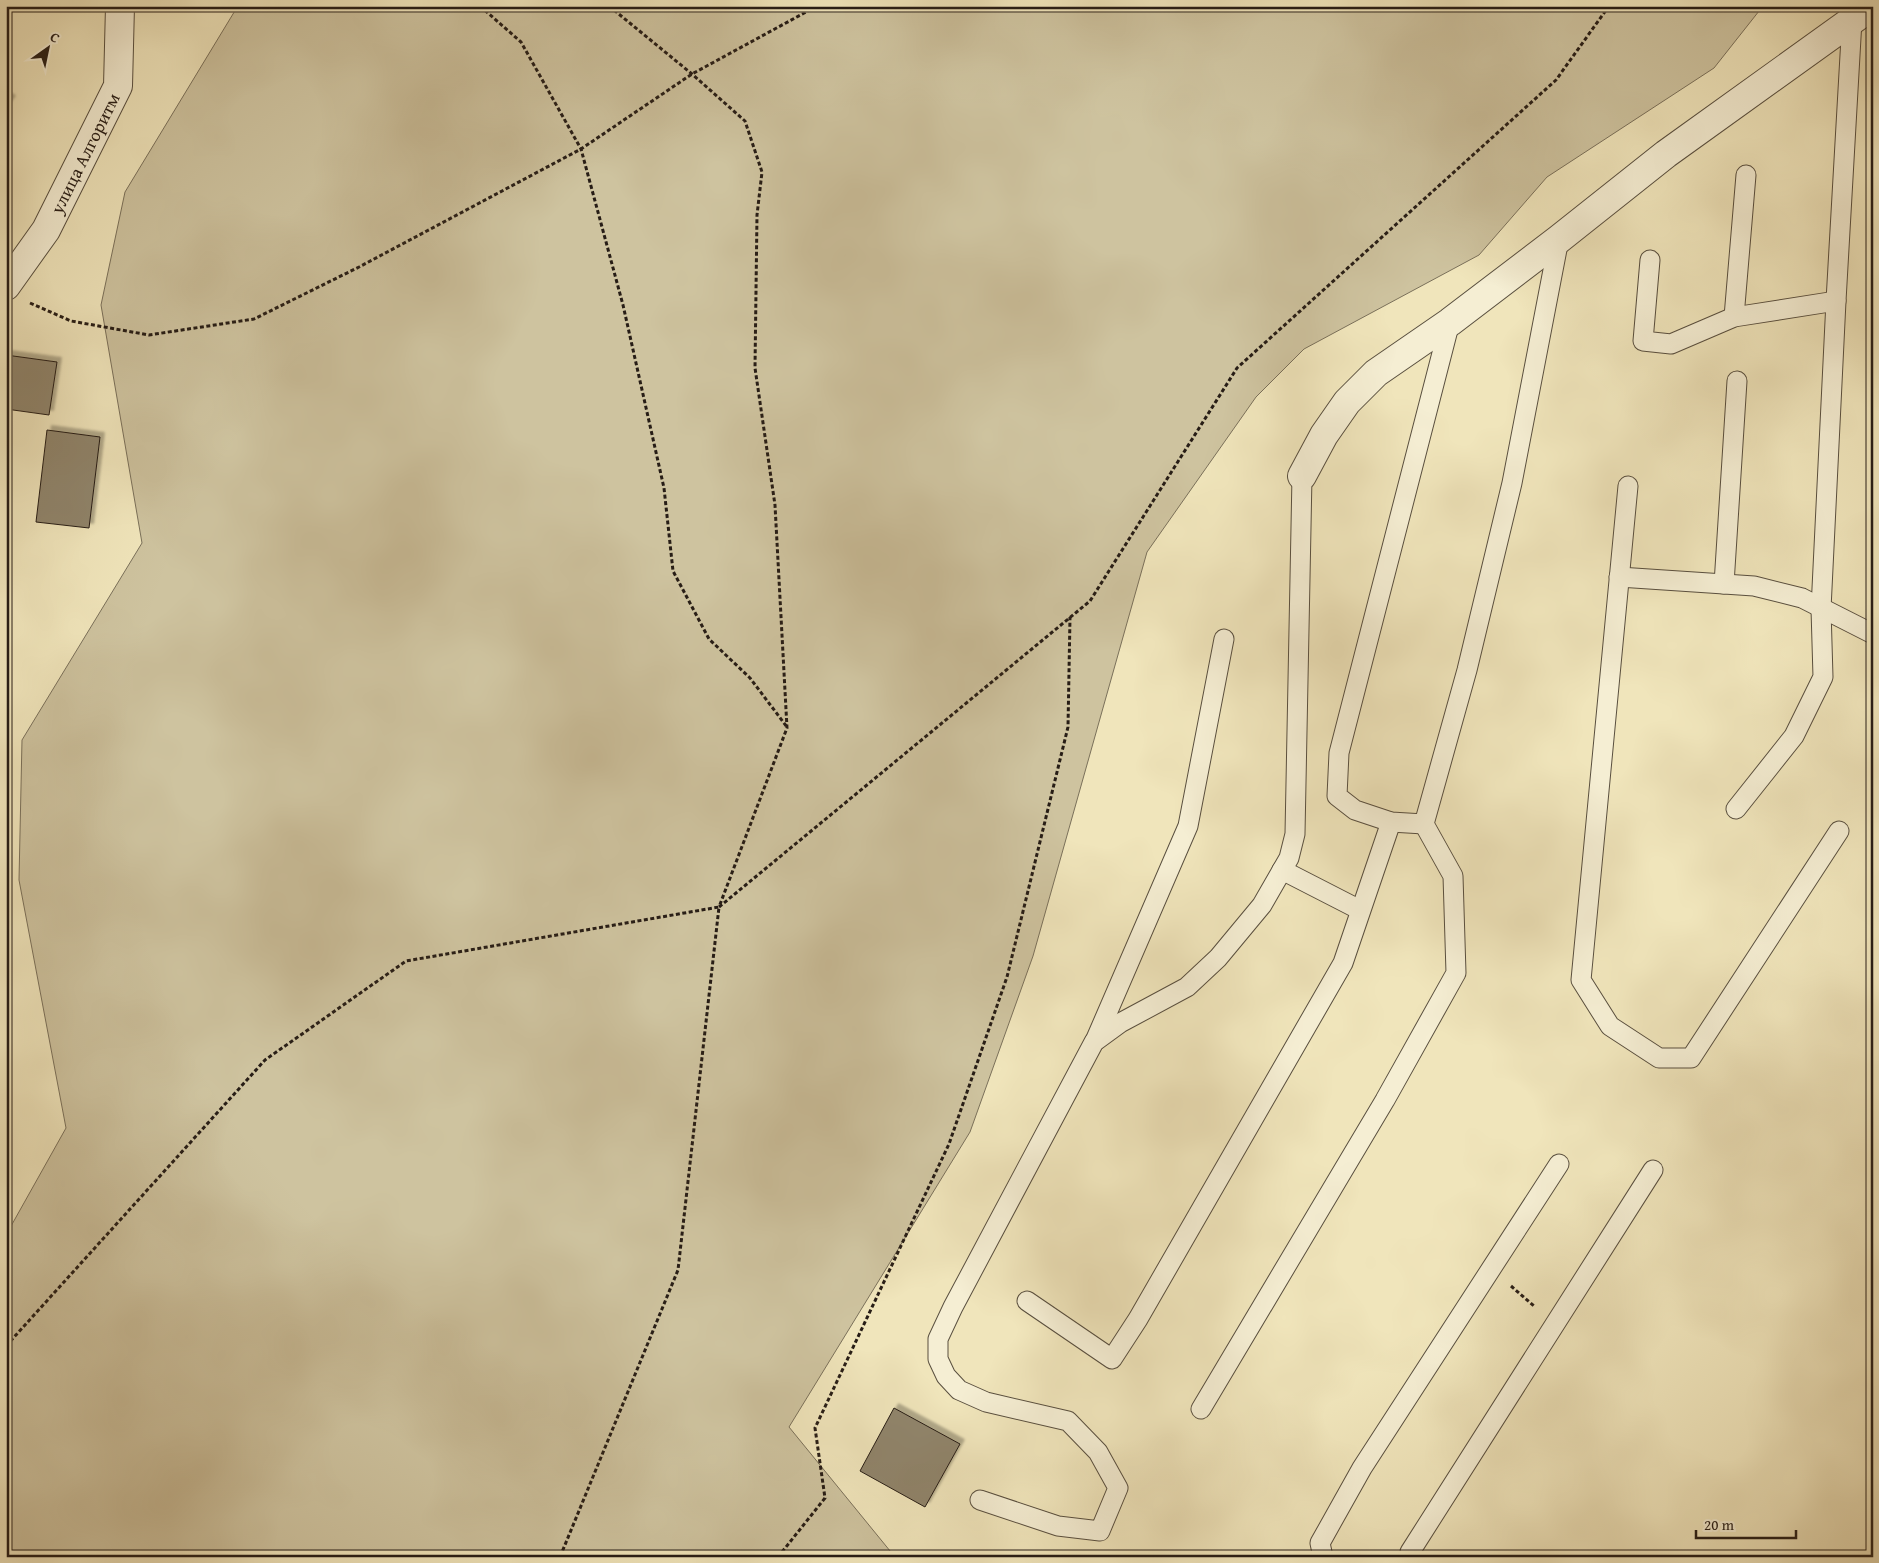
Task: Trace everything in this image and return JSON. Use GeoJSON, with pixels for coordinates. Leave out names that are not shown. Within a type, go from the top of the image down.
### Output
{"type":"FeatureCollection","features":[{"type":"Feature","properties":{"kind":"street","name":"улица Алгоритм"},"geometry":{"type":"LineString","coordinates":[[14,293],[118,86],[120,6]]}},
{"type":"Feature","properties":{"kind":"street"},"geometry":{"type":"LineString","coordinates":[[1302,476],[1324,435],[1347,402],[1376,374],[1450,322],[1560,239],[1666,154],[1862,13]]}},
{"type":"Feature","properties":{"kind":"lane"},"geometry":{"type":"LineString","coordinates":[[1736,809],[1794,736],[1823,677],[1821,609],[1836,301],[1862,13]]}},
{"type":"Feature","properties":{"kind":"lane"},"geometry":{"type":"LineString","coordinates":[[1734,317],[1746,175]]}},
{"type":"Feature","properties":{"kind":"lane"},"geometry":{"type":"LineString","coordinates":[[1201,1409],[1385,1100],[1456,973],[1453,876],[1424,824],[1468,670],[1510,492],[1560,239]]}},
{"type":"Feature","properties":{"kind":"lane"},"geometry":{"type":"LineString","coordinates":[[1650,260],[1643,341],[1671,344],[1734,317],[1836,301]]}},
{"type":"Feature","properties":{"kind":"lane"},"geometry":{"type":"LineString","coordinates":[[1424,824],[1391,822],[1355,810],[1337,796],[1339,753],[1450,322]]}},
{"type":"Feature","properties":{"kind":"lane"},"geometry":{"type":"LineString","coordinates":[[1724,584],[1737,382]]}},
{"type":"Feature","properties":{"kind":"lane"},"geometry":{"type":"LineString","coordinates":[[1094,1042],[1120,1023],[1187,987],[1218,958],[1262,905],[1289,858],[1295,834],[1302,476]]}},
{"type":"Feature","properties":{"kind":"lane"},"geometry":{"type":"LineString","coordinates":[[1628,486],[1581,980],[1610,1026],[1659,1058],[1690,1058],[1839,832]]}},
{"type":"Feature","properties":{"kind":"lane"},"geometry":{"type":"LineString","coordinates":[[1619,577],[1754,586],[1802,598],[1873,634]]}},
{"type":"Feature","properties":{"kind":"lane"},"geometry":{"type":"LineString","coordinates":[[980,1500],[1058,1526],[1100,1531],[1118,1488],[1098,1452],[1068,1421],[986,1402],[959,1390],[946,1376],[938,1359],[938,1339],[952,1307],[1094,1042],[1188,826],[1224,639]]}},
{"type":"Feature","properties":{"kind":"lane"},"geometry":{"type":"LineString","coordinates":[[1027,1301],[1112,1359],[1138,1318],[1343,963],[1391,822]]}},
{"type":"Feature","properties":{"kind":"lane"},"geometry":{"type":"LineString","coordinates":[[1282,870],[1360,910]]}},
{"type":"Feature","properties":{"kind":"lane"},"geometry":{"type":"LineString","coordinates":[[1323,1557],[1320,1542],[1362,1468],[1559,1164]]}},
{"type":"Feature","properties":{"kind":"lane"},"geometry":{"type":"LineString","coordinates":[[1412,1557],[1410,1552],[1653,1170]]}},
{"type":"Feature","properties":{"kind":"path"},"geometry":{"type":"LineString","coordinates":[[480,6],[521,42],[581,149],[623,305],[664,488],[673,571],[709,639],[750,678],[787,728]]}},
{"type":"Feature","properties":{"kind":"path"},"geometry":{"type":"LineString","coordinates":[[560,1557],[678,1270],[719,907],[787,728],[775,505],[755,368],[757,215],[762,172],[745,122],[692,74],[609,6]]}},
{"type":"Feature","properties":{"kind":"path"},"geometry":{"type":"LineString","coordinates":[[14,293],[71,321],[150,335],[254,319],[359,267],[581,149],[692,74],[817,6]]}},
{"type":"Feature","properties":{"kind":"path"},"geometry":{"type":"LineString","coordinates":[[6,1346],[265,1060],[406,961],[719,907],[1090,601],[1237,368],[1556,80],[1609,6]]}},
{"type":"Feature","properties":{"kind":"path"},"geometry":{"type":"LineString","coordinates":[[778,1557],[825,1498],[815,1428],[950,1144],[1007,977],[1068,728],[1070,617]]}},
{"type":"Feature","properties":{"kind":"path"},"geometry":{"type":"LineString","coordinates":[[1491,1269],[1555,1324]]}},
{"type":"Feature","properties":{"kind":"shaded area"},"geometry":{"type":"Polygon","coordinates":[[[235,6],[1763,6],[1714,68],[1547,177],[1479,255],[1304,349],[1256,397],[1147,552],[1033,956],[970,1132],[789,1427],[895,1557],[6,1557],[6,1235],[66,1128],[19,880],[22,740],[142,543],[101,305],[125,192],[236,9],[235,6]]]}},
{"type":"Feature","properties":{"kind":"building"},"geometry":{"type":"Polygon","coordinates":[[[6,97],[11,100],[6,107],[6,97]]]}},
{"type":"Feature","properties":{"kind":"building"},"geometry":{"type":"Polygon","coordinates":[[[6,355],[57,362],[49,415],[6,409],[6,355]]]}},
{"type":"Feature","properties":{"kind":"building"},"geometry":{"type":"Polygon","coordinates":[[[47,430],[100,437],[89,528],[36,522],[47,430]]]}},
{"type":"Feature","properties":{"kind":"building"},"geometry":{"type":"Polygon","coordinates":[[[894,1408],[960,1444],[925,1507],[860,1471],[894,1408]]]}}]}
